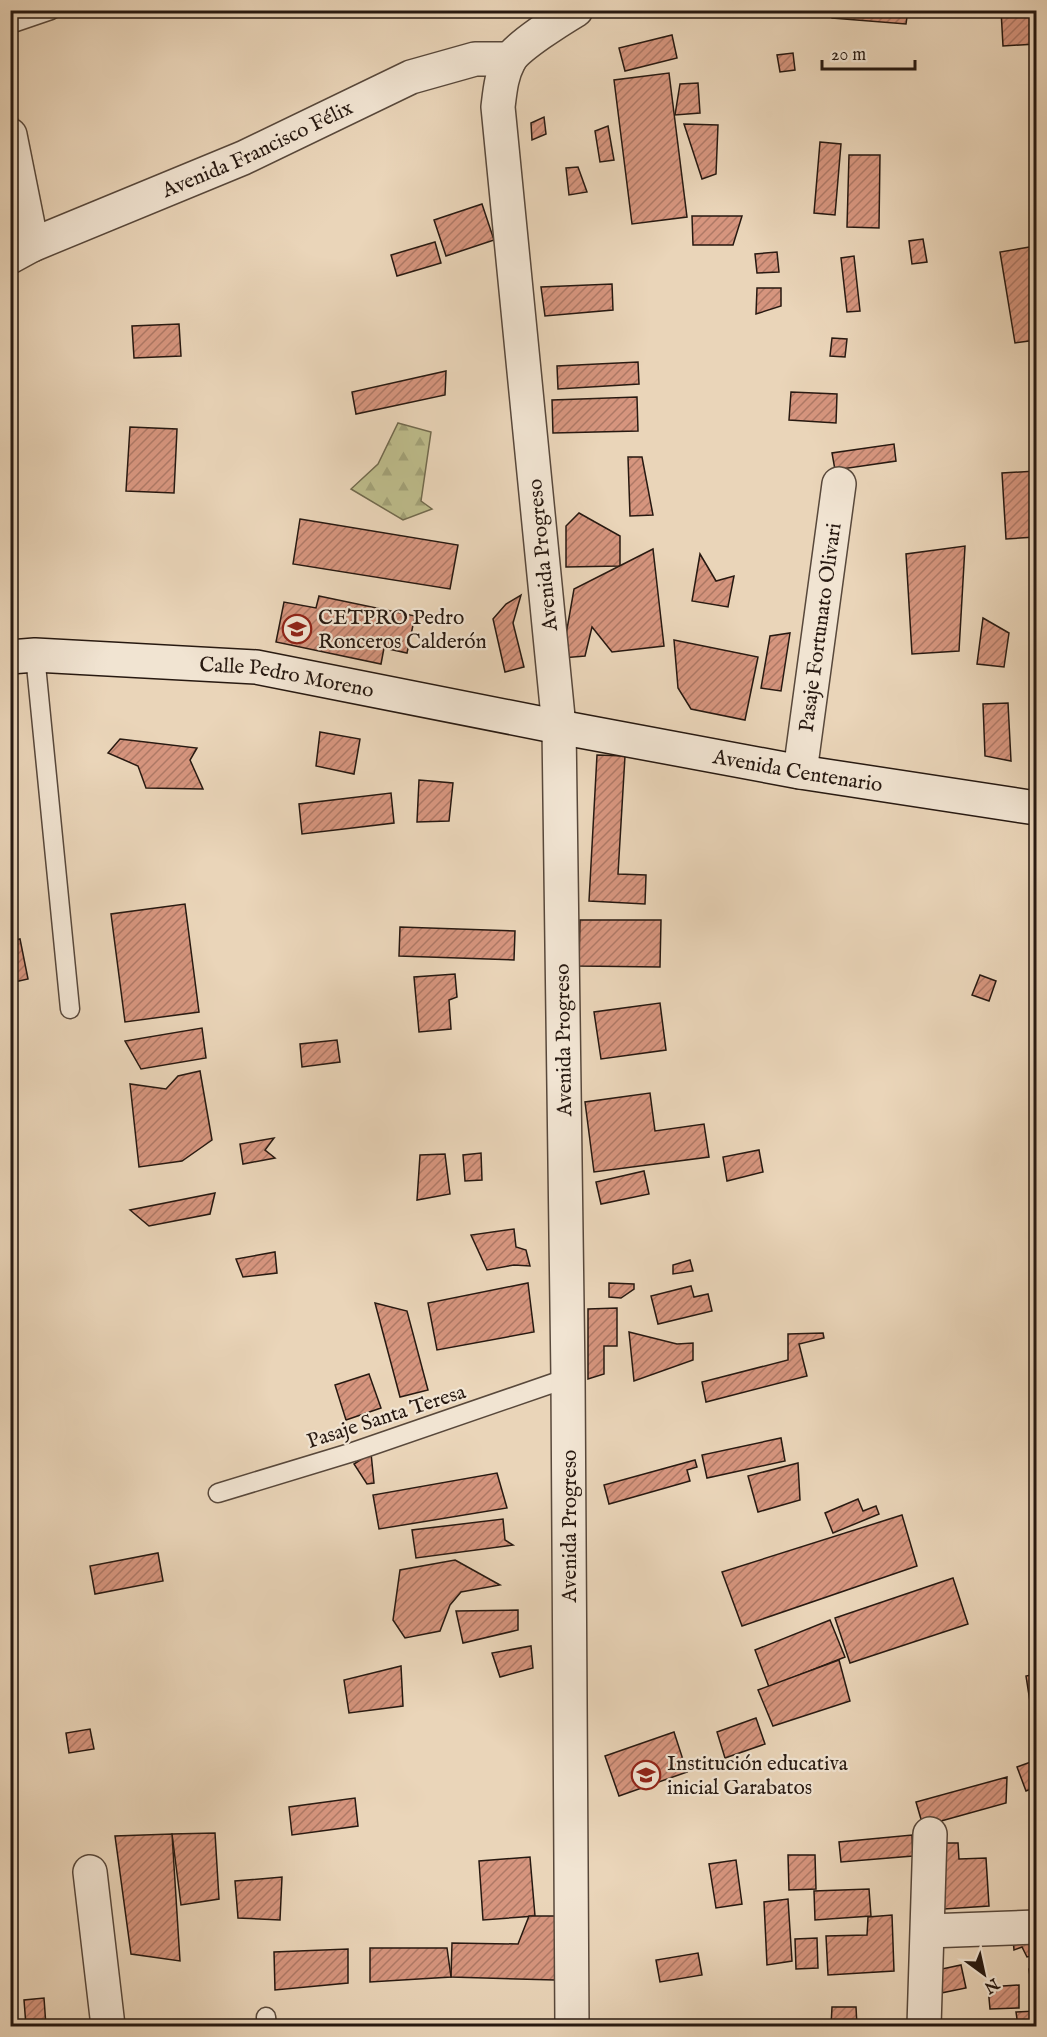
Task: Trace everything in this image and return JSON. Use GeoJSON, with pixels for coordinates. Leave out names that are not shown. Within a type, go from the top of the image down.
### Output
{"type":"FeatureCollection","features":[{"type":"Feature","properties":{"kind":"street"},"geometry":{"type":"LineString","coordinates":[[510,59],[552,24],[576,10]]}},
{"type":"Feature","properties":{"kind":"street","name":"Avenida Francisco Félix"},"geometry":{"type":"LineString","coordinates":[[21,251],[243,158],[411,77],[475,59],[510,59]]}},
{"type":"Feature","properties":{"kind":"street","name":"Avenida Progreso"},"geometry":{"type":"LineString","coordinates":[[510,59],[501,81],[498,107],[559,727],[568,1378],[572,2026]]}},
{"type":"Feature","properties":{"kind":"street"},"geometry":{"type":"LineString","coordinates":[[10,135],[21,251]]}},
{"type":"Feature","properties":{"kind":"street","name":"Pasaje Fortunato Olivari"},"geometry":{"type":"LineString","coordinates":[[800,772],[839,484]]}},
{"type":"Feature","properties":{"kind":"street","name":"Calle Pedro Moreno"},"geometry":{"type":"LineString","coordinates":[[23,656],[256,667],[559,727]]}},
{"type":"Feature","properties":{"kind":"street","name":"Avenida Centenario"},"geometry":{"type":"LineString","coordinates":[[559,727],[800,772],[1036,808]]}},
{"type":"Feature","properties":{"kind":"street"},"geometry":{"type":"LineString","coordinates":[[924,2026],[930,1834]]}},
{"type":"Feature","properties":{"kind":"street"},"geometry":{"type":"LineString","coordinates":[[90,1872],[108,2026]]}},
{"type":"Feature","properties":{"kind":"street"},"geometry":{"type":"LineString","coordinates":[[928,1931],[1036,1928]]}},
{"type":"Feature","properties":{"kind":"lane"},"geometry":{"type":"LineString","coordinates":[[10,24],[51,10]]}},
{"type":"Feature","properties":{"kind":"lane"},"geometry":{"type":"LineString","coordinates":[[23,656],[70,1009]]}},
{"type":"Feature","properties":{"kind":"lane","name":"Pasaje Santa Teresa"},"geometry":{"type":"LineString","coordinates":[[218,1493],[353,1452],[568,1378]]}},
{"type":"Feature","properties":{"kind":"green space"},"geometry":{"type":"Polygon","coordinates":[[[398,423],[431,432],[421,501],[432,509],[403,520],[351,489],[378,464],[398,423]]]}},
{"type":"Feature","properties":{"kind":"building"},"geometry":{"type":"Polygon","coordinates":[[[829,10],[908,10],[906,24],[832,18],[829,10]]]}},
{"type":"Feature","properties":{"kind":"building"},"geometry":{"type":"Polygon","coordinates":[[[1001,10],[1036,10],[1036,44],[1003,46],[1001,10]]]}},
{"type":"Feature","properties":{"kind":"building"},"geometry":{"type":"Polygon","coordinates":[[[672,35],[677,58],[625,71],[619,48],[672,35]]]}},
{"type":"Feature","properties":{"kind":"building"},"geometry":{"type":"Polygon","coordinates":[[[793,53],[795,70],[780,72],[777,55],[793,53]]]}},
{"type":"Feature","properties":{"kind":"building"},"geometry":{"type":"Polygon","coordinates":[[[669,73],[687,217],[632,224],[614,80],[669,73]]]}},
{"type":"Feature","properties":{"kind":"building"},"geometry":{"type":"Polygon","coordinates":[[[698,83],[700,113],[675,115],[680,84],[698,83]]]}},
{"type":"Feature","properties":{"kind":"building"},"geometry":{"type":"Polygon","coordinates":[[[544,117],[546,134],[532,140],[531,123],[544,117]]]}},
{"type":"Feature","properties":{"kind":"building"},"geometry":{"type":"Polygon","coordinates":[[[684,124],[718,125],[716,174],[702,179],[684,124]]]}},
{"type":"Feature","properties":{"kind":"building"},"geometry":{"type":"Polygon","coordinates":[[[608,126],[614,160],[600,162],[595,131],[608,126]]]}},
{"type":"Feature","properties":{"kind":"building"},"geometry":{"type":"Polygon","coordinates":[[[820,142],[841,144],[835,215],[814,213],[820,142]]]}},
{"type":"Feature","properties":{"kind":"building"},"geometry":{"type":"Polygon","coordinates":[[[849,155],[880,155],[879,228],[847,227],[849,155]]]}},
{"type":"Feature","properties":{"kind":"building"},"geometry":{"type":"Polygon","coordinates":[[[578,167],[587,192],[569,195],[566,168],[578,167]]]}},
{"type":"Feature","properties":{"kind":"building"},"geometry":{"type":"Polygon","coordinates":[[[482,204],[494,240],[446,256],[434,220],[482,204]]]}},
{"type":"Feature","properties":{"kind":"building"},"geometry":{"type":"Polygon","coordinates":[[[692,216],[742,216],[733,245],[693,245],[692,216]]]}},
{"type":"Feature","properties":{"kind":"building"},"geometry":{"type":"Polygon","coordinates":[[[923,239],[927,262],[912,264],[909,241],[923,239]]]}},
{"type":"Feature","properties":{"kind":"building"},"geometry":{"type":"Polygon","coordinates":[[[435,242],[441,263],[397,276],[391,255],[435,242]]]}},
{"type":"Feature","properties":{"kind":"building"},"geometry":{"type":"Polygon","coordinates":[[[1036,246],[1036,340],[1015,343],[1000,252],[1036,246]]]}},
{"type":"Feature","properties":{"kind":"building"},"geometry":{"type":"Polygon","coordinates":[[[777,252],[779,272],[757,273],[755,254],[777,252]]]}},
{"type":"Feature","properties":{"kind":"building"},"geometry":{"type":"Polygon","coordinates":[[[854,256],[860,311],[847,312],[841,258],[854,256]]]}},
{"type":"Feature","properties":{"kind":"building"},"geometry":{"type":"Polygon","coordinates":[[[612,284],[613,310],[545,316],[541,287],[612,284]]]}},
{"type":"Feature","properties":{"kind":"building"},"geometry":{"type":"Polygon","coordinates":[[[757,288],[781,288],[781,306],[756,314],[757,288]]]}},
{"type":"Feature","properties":{"kind":"building"},"geometry":{"type":"Polygon","coordinates":[[[179,324],[181,356],[134,358],[132,326],[179,324]]]}},
{"type":"Feature","properties":{"kind":"building"},"geometry":{"type":"Polygon","coordinates":[[[832,338],[847,339],[845,357],[830,356],[832,338]]]}},
{"type":"Feature","properties":{"kind":"building"},"geometry":{"type":"Polygon","coordinates":[[[638,362],[639,384],[558,389],[557,366],[638,362]]]}},
{"type":"Feature","properties":{"kind":"building"},"geometry":{"type":"Polygon","coordinates":[[[446,371],[445,395],[356,414],[352,392],[446,371]]]}},
{"type":"Feature","properties":{"kind":"building"},"geometry":{"type":"Polygon","coordinates":[[[791,392],[837,394],[836,423],[789,420],[791,392]]]}},
{"type":"Feature","properties":{"kind":"building"},"geometry":{"type":"Polygon","coordinates":[[[637,397],[638,431],[553,433],[552,400],[637,397]]]}},
{"type":"Feature","properties":{"kind":"building"},"geometry":{"type":"Polygon","coordinates":[[[130,427],[177,429],[174,493],[126,491],[130,427]]]}},
{"type":"Feature","properties":{"kind":"building"},"geometry":{"type":"Polygon","coordinates":[[[894,444],[896,461],[835,470],[832,453],[894,444]]]}},
{"type":"Feature","properties":{"kind":"building"},"geometry":{"type":"Polygon","coordinates":[[[628,457],[642,457],[653,515],[630,516],[628,457]]]}},
{"type":"Feature","properties":{"kind":"building"},"geometry":{"type":"Polygon","coordinates":[[[1036,471],[1036,501],[1033,501],[1035,537],[1006,539],[1002,473],[1036,471]]]}},
{"type":"Feature","properties":{"kind":"building"},"geometry":{"type":"Polygon","coordinates":[[[579,513],[620,536],[620,566],[566,567],[566,526],[579,513]]]}},
{"type":"Feature","properties":{"kind":"building"},"geometry":{"type":"Polygon","coordinates":[[[300,519],[458,545],[450,589],[293,564],[300,519]]]}},
{"type":"Feature","properties":{"kind":"building"},"geometry":{"type":"Polygon","coordinates":[[[965,546],[959,651],[912,654],[906,554],[965,546]]]}},
{"type":"Feature","properties":{"kind":"building"},"geometry":{"type":"Polygon","coordinates":[[[653,549],[664,646],[612,652],[592,627],[585,656],[562,658],[574,589],[653,549]]]}},
{"type":"Feature","properties":{"kind":"building"},"geometry":{"type":"Polygon","coordinates":[[[700,554],[716,581],[734,576],[728,607],[692,601],[700,554]]]}},
{"type":"Feature","properties":{"kind":"building"},"geometry":{"type":"Polygon","coordinates":[[[521,595],[513,623],[524,667],[505,672],[493,619],[506,604],[521,595]]]}},
{"type":"Feature","properties":{"kind":"building"},"geometry":{"type":"Polygon","coordinates":[[[319,596],[415,616],[407,653],[384,648],[381,664],[276,642],[284,602],[316,608],[319,596]]]}},
{"type":"Feature","properties":{"kind":"building"},"geometry":{"type":"Polygon","coordinates":[[[983,618],[1009,633],[1004,667],[977,664],[983,618]]]}},
{"type":"Feature","properties":{"kind":"building"},"geometry":{"type":"Polygon","coordinates":[[[790,633],[781,691],[761,688],[770,636],[790,633]]]}},
{"type":"Feature","properties":{"kind":"building"},"geometry":{"type":"Polygon","coordinates":[[[674,640],[758,657],[745,720],[691,709],[678,688],[674,640]]]}},
{"type":"Feature","properties":{"kind":"building"},"geometry":{"type":"Polygon","coordinates":[[[1008,703],[1011,761],[985,756],[983,704],[1008,703]]]}},
{"type":"Feature","properties":{"kind":"building"},"geometry":{"type":"Polygon","coordinates":[[[320,732],[360,739],[354,774],[316,766],[320,732]]]}},
{"type":"Feature","properties":{"kind":"building"},"geometry":{"type":"Polygon","coordinates":[[[120,739],[197,748],[190,760],[203,789],[146,788],[138,766],[108,753],[120,739]]]}},
{"type":"Feature","properties":{"kind":"building"},"geometry":{"type":"Polygon","coordinates":[[[597,755],[625,756],[618,874],[646,875],[645,904],[589,901],[597,755]]]}},
{"type":"Feature","properties":{"kind":"building"},"geometry":{"type":"Polygon","coordinates":[[[419,780],[453,783],[449,821],[417,822],[419,780]]]}},
{"type":"Feature","properties":{"kind":"building"},"geometry":{"type":"Polygon","coordinates":[[[391,793],[394,823],[302,834],[299,804],[391,793]]]}},
{"type":"Feature","properties":{"kind":"building"},"geometry":{"type":"Polygon","coordinates":[[[185,904],[199,1012],[125,1022],[111,914],[185,904]]]}},
{"type":"Feature","properties":{"kind":"building"},"geometry":{"type":"Polygon","coordinates":[[[580,920],[661,920],[660,967],[579,966],[580,920]]]}},
{"type":"Feature","properties":{"kind":"building"},"geometry":{"type":"Polygon","coordinates":[[[400,927],[515,931],[514,960],[399,956],[400,927]]]}},
{"type":"Feature","properties":{"kind":"building"},"geometry":{"type":"Polygon","coordinates":[[[20,939],[28,979],[10,983],[10,941],[20,939]]]}},
{"type":"Feature","properties":{"kind":"building"},"geometry":{"type":"Polygon","coordinates":[[[455,974],[457,997],[449,1000],[451,1029],[419,1032],[414,977],[455,974]]]}},
{"type":"Feature","properties":{"kind":"building"},"geometry":{"type":"Polygon","coordinates":[[[980,975],[996,981],[989,1001],[972,995],[980,975]]]}},
{"type":"Feature","properties":{"kind":"building"},"geometry":{"type":"Polygon","coordinates":[[[660,1003],[666,1050],[601,1059],[594,1012],[660,1003]]]}},
{"type":"Feature","properties":{"kind":"building"},"geometry":{"type":"Polygon","coordinates":[[[202,1028],[206,1058],[141,1069],[125,1041],[202,1028]]]}},
{"type":"Feature","properties":{"kind":"building"},"geometry":{"type":"Polygon","coordinates":[[[337,1040],[340,1062],[302,1067],[300,1044],[337,1040]]]}},
{"type":"Feature","properties":{"kind":"building"},"geometry":{"type":"Polygon","coordinates":[[[200,1071],[212,1140],[182,1161],[139,1167],[130,1084],[166,1089],[178,1076],[200,1071]]]}},
{"type":"Feature","properties":{"kind":"building"},"geometry":{"type":"Polygon","coordinates":[[[650,1093],[655,1131],[704,1124],[709,1157],[594,1172],[585,1102],[650,1093]]]}},
{"type":"Feature","properties":{"kind":"building"},"geometry":{"type":"Polygon","coordinates":[[[274,1138],[265,1150],[275,1158],[243,1164],[240,1144],[274,1138]]]}},
{"type":"Feature","properties":{"kind":"building"},"geometry":{"type":"Polygon","coordinates":[[[759,1150],[763,1172],[727,1181],[723,1157],[759,1150]]]}},
{"type":"Feature","properties":{"kind":"building"},"geometry":{"type":"Polygon","coordinates":[[[481,1153],[482,1180],[465,1181],[463,1155],[481,1153]]]}},
{"type":"Feature","properties":{"kind":"building"},"geometry":{"type":"Polygon","coordinates":[[[445,1154],[450,1194],[417,1200],[420,1155],[445,1154]]]}},
{"type":"Feature","properties":{"kind":"building"},"geometry":{"type":"Polygon","coordinates":[[[644,1171],[649,1194],[601,1204],[596,1182],[644,1171]]]}},
{"type":"Feature","properties":{"kind":"building"},"geometry":{"type":"Polygon","coordinates":[[[215,1193],[210,1214],[149,1226],[130,1210],[215,1193]]]}},
{"type":"Feature","properties":{"kind":"building"},"geometry":{"type":"Polygon","coordinates":[[[514,1229],[516,1247],[526,1250],[530,1266],[514,1265],[487,1270],[471,1235],[514,1229]]]}},
{"type":"Feature","properties":{"kind":"building"},"geometry":{"type":"Polygon","coordinates":[[[275,1252],[277,1273],[243,1277],[236,1259],[275,1252]]]}},
{"type":"Feature","properties":{"kind":"building"},"geometry":{"type":"Polygon","coordinates":[[[690,1260],[693,1271],[673,1274],[673,1265],[690,1260]]]}},
{"type":"Feature","properties":{"kind":"building"},"geometry":{"type":"Polygon","coordinates":[[[528,1283],[534,1332],[437,1350],[428,1303],[528,1283]]]}},
{"type":"Feature","properties":{"kind":"building"},"geometry":{"type":"Polygon","coordinates":[[[609,1283],[634,1284],[634,1289],[621,1298],[609,1297],[609,1283]]]}},
{"type":"Feature","properties":{"kind":"building"},"geometry":{"type":"Polygon","coordinates":[[[691,1286],[694,1297],[708,1294],[712,1311],[658,1324],[651,1296],[691,1286]]]}},
{"type":"Feature","properties":{"kind":"building"},"geometry":{"type":"Polygon","coordinates":[[[375,1303],[407,1311],[428,1390],[400,1397],[375,1303]]]}},
{"type":"Feature","properties":{"kind":"building"},"geometry":{"type":"Polygon","coordinates":[[[617,1308],[617,1346],[604,1346],[604,1374],[588,1379],[588,1309],[617,1308]]]}},
{"type":"Feature","properties":{"kind":"building"},"geometry":{"type":"Polygon","coordinates":[[[629,1332],[677,1344],[693,1343],[693,1360],[634,1381],[629,1332]]]}},
{"type":"Feature","properties":{"kind":"building"},"geometry":{"type":"Polygon","coordinates":[[[823,1333],[824,1338],[799,1344],[807,1376],[706,1402],[702,1382],[788,1360],[788,1334],[823,1333]]]}},
{"type":"Feature","properties":{"kind":"building"},"geometry":{"type":"Polygon","coordinates":[[[369,1374],[381,1408],[346,1420],[335,1385],[369,1374]]]}},
{"type":"Feature","properties":{"kind":"building"},"geometry":{"type":"Polygon","coordinates":[[[781,1438],[785,1461],[707,1478],[702,1455],[781,1438]]]}},
{"type":"Feature","properties":{"kind":"building"},"geometry":{"type":"Polygon","coordinates":[[[371,1453],[374,1483],[367,1484],[354,1464],[371,1453]]]}},
{"type":"Feature","properties":{"kind":"building"},"geometry":{"type":"Polygon","coordinates":[[[695,1460],[697,1467],[687,1470],[690,1481],[609,1504],[604,1485],[695,1460]]]}},
{"type":"Feature","properties":{"kind":"building"},"geometry":{"type":"Polygon","coordinates":[[[798,1463],[800,1500],[758,1512],[748,1476],[798,1463]]]}},
{"type":"Feature","properties":{"kind":"building"},"geometry":{"type":"Polygon","coordinates":[[[497,1473],[507,1508],[379,1529],[373,1495],[497,1473]]]}},
{"type":"Feature","properties":{"kind":"building"},"geometry":{"type":"Polygon","coordinates":[[[858,1499],[863,1511],[876,1506],[879,1514],[833,1533],[825,1513],[858,1499]]]}},
{"type":"Feature","properties":{"kind":"building"},"geometry":{"type":"Polygon","coordinates":[[[902,1515],[917,1566],[742,1626],[722,1572],[902,1515]]]}},
{"type":"Feature","properties":{"kind":"building"},"geometry":{"type":"Polygon","coordinates":[[[503,1519],[505,1540],[513,1545],[416,1558],[412,1530],[503,1519]]]}},
{"type":"Feature","properties":{"kind":"building"},"geometry":{"type":"Polygon","coordinates":[[[158,1553],[163,1581],[95,1594],[90,1566],[158,1553]]]}},
{"type":"Feature","properties":{"kind":"building"},"geometry":{"type":"Polygon","coordinates":[[[455,1560],[500,1585],[461,1592],[450,1605],[440,1631],[405,1638],[393,1620],[400,1570],[455,1560]]]}},
{"type":"Feature","properties":{"kind":"building"},"geometry":{"type":"Polygon","coordinates":[[[953,1578],[968,1624],[850,1663],[835,1618],[953,1578]]]}},
{"type":"Feature","properties":{"kind":"building"},"geometry":{"type":"Polygon","coordinates":[[[518,1610],[518,1630],[463,1643],[456,1611],[518,1610]]]}},
{"type":"Feature","properties":{"kind":"building"},"geometry":{"type":"Polygon","coordinates":[[[830,1620],[845,1657],[769,1687],[755,1650],[830,1620]]]}},
{"type":"Feature","properties":{"kind":"building"},"geometry":{"type":"Polygon","coordinates":[[[531,1646],[533,1668],[500,1677],[492,1653],[531,1646]]]}},
{"type":"Feature","properties":{"kind":"building"},"geometry":{"type":"Polygon","coordinates":[[[839,1660],[850,1701],[773,1726],[758,1690],[839,1660]]]}},
{"type":"Feature","properties":{"kind":"building"},"geometry":{"type":"Polygon","coordinates":[[[401,1666],[403,1706],[349,1713],[344,1680],[401,1666]]]}},
{"type":"Feature","properties":{"kind":"building"},"geometry":{"type":"Polygon","coordinates":[[[1036,1674],[1036,1740],[1026,1676],[1036,1674]]]}},
{"type":"Feature","properties":{"kind":"building"},"geometry":{"type":"Polygon","coordinates":[[[756,1718],[765,1744],[725,1758],[717,1732],[756,1718]]]}},
{"type":"Feature","properties":{"kind":"building"},"geometry":{"type":"Polygon","coordinates":[[[90,1729],[94,1749],[69,1753],[66,1733],[90,1729]]]}},
{"type":"Feature","properties":{"kind":"building"},"geometry":{"type":"Polygon","coordinates":[[[674,1732],[687,1772],[619,1796],[605,1756],[674,1732]]]}},
{"type":"Feature","properties":{"kind":"building"},"geometry":{"type":"Polygon","coordinates":[[[1036,1760],[1036,1787],[1026,1791],[1017,1767],[1036,1760]]]}},
{"type":"Feature","properties":{"kind":"building"},"geometry":{"type":"Polygon","coordinates":[[[1007,1777],[1006,1803],[923,1826],[916,1802],[1007,1777]]]}},
{"type":"Feature","properties":{"kind":"building"},"geometry":{"type":"Polygon","coordinates":[[[355,1798],[358,1826],[292,1835],[289,1807],[355,1798]]]}},
{"type":"Feature","properties":{"kind":"building"},"geometry":{"type":"Polygon","coordinates":[[[215,1833],[219,1899],[181,1905],[172,1834],[215,1833]]]}},
{"type":"Feature","properties":{"kind":"building"},"geometry":{"type":"Polygon","coordinates":[[[172,1834],[180,1961],[131,1954],[115,1836],[172,1834]]]}},
{"type":"Feature","properties":{"kind":"building"},"geometry":{"type":"Polygon","coordinates":[[[912,1835],[913,1856],[841,1862],[839,1842],[912,1835]]]}},
{"type":"Feature","properties":{"kind":"building"},"geometry":{"type":"Polygon","coordinates":[[[940,1843],[958,1843],[959,1859],[986,1858],[989,1906],[944,1909],[940,1843]]]}},
{"type":"Feature","properties":{"kind":"building"},"geometry":{"type":"Polygon","coordinates":[[[788,1855],[815,1855],[816,1889],[789,1890],[788,1855]]]}},
{"type":"Feature","properties":{"kind":"building"},"geometry":{"type":"Polygon","coordinates":[[[530,1857],[535,1916],[483,1920],[479,1861],[530,1857]]]}},
{"type":"Feature","properties":{"kind":"building"},"geometry":{"type":"Polygon","coordinates":[[[736,1860],[742,1904],[716,1908],[709,1864],[736,1860]]]}},
{"type":"Feature","properties":{"kind":"building"},"geometry":{"type":"Polygon","coordinates":[[[282,1877],[280,1920],[238,1918],[235,1881],[282,1877]]]}},
{"type":"Feature","properties":{"kind":"building"},"geometry":{"type":"Polygon","coordinates":[[[869,1889],[871,1916],[815,1920],[814,1891],[869,1889]]]}},
{"type":"Feature","properties":{"kind":"building"},"geometry":{"type":"Polygon","coordinates":[[[788,1899],[792,1961],[767,1965],[764,1902],[788,1899]]]}},
{"type":"Feature","properties":{"kind":"building"},"geometry":{"type":"Polygon","coordinates":[[[892,1915],[894,1971],[828,1975],[826,1936],[867,1935],[868,1917],[892,1915]]]}},
{"type":"Feature","properties":{"kind":"building"},"geometry":{"type":"Polygon","coordinates":[[[529,1916],[557,1916],[555,1980],[451,1977],[452,1943],[518,1944],[529,1916]]]}},
{"type":"Feature","properties":{"kind":"building"},"geometry":{"type":"Polygon","coordinates":[[[1036,1935],[1036,1955],[1027,1957],[1022,1947],[1014,1950],[1013,1939],[1036,1935]]]}},
{"type":"Feature","properties":{"kind":"building"},"geometry":{"type":"Polygon","coordinates":[[[817,1938],[818,1968],[796,1969],[795,1939],[817,1938]]]}},
{"type":"Feature","properties":{"kind":"building"},"geometry":{"type":"Polygon","coordinates":[[[370,1948],[447,1948],[451,1977],[370,1982],[370,1948]]]}},
{"type":"Feature","properties":{"kind":"building"},"geometry":{"type":"Polygon","coordinates":[[[348,1949],[348,1983],[275,1990],[274,1952],[348,1949]]]}},
{"type":"Feature","properties":{"kind":"building"},"geometry":{"type":"Polygon","coordinates":[[[698,1953],[702,1975],[660,1982],[656,1960],[698,1953]]]}},
{"type":"Feature","properties":{"kind":"building"},"geometry":{"type":"Polygon","coordinates":[[[961,1965],[966,1988],[941,1993],[937,1970],[961,1965]]]}},
{"type":"Feature","properties":{"kind":"building"},"geometry":{"type":"Polygon","coordinates":[[[1036,1967],[1036,2005],[1034,2006],[1029,1969],[1036,1967]]]}},
{"type":"Feature","properties":{"kind":"building"},"geometry":{"type":"Polygon","coordinates":[[[1019,1985],[1019,2008],[990,2009],[988,1987],[1019,1985]]]}},
{"type":"Feature","properties":{"kind":"building"},"geometry":{"type":"Polygon","coordinates":[[[44,1998],[46,2026],[26,2026],[24,2000],[44,1998]]]}},
{"type":"Feature","properties":{"kind":"building"},"geometry":{"type":"Polygon","coordinates":[[[832,2007],[856,2007],[857,2026],[831,2026],[832,2007]]]}},
{"type":"Feature","properties":{"kind":"building"},"geometry":{"type":"Polygon","coordinates":[[[1036,2011],[1036,2026],[1018,2026],[1016,2012],[1036,2011]]]}},
{"type":"Feature","properties":{"kind":"place","name":"CETPRO Pedro Ronceros Calderón"},"geometry":{"type":"Point","coordinates":[297,629]}},
{"type":"Feature","properties":{"kind":"place","name":"Institución educativa inicial Garabatos"},"geometry":{"type":"Point","coordinates":[646,1775]}}]}
